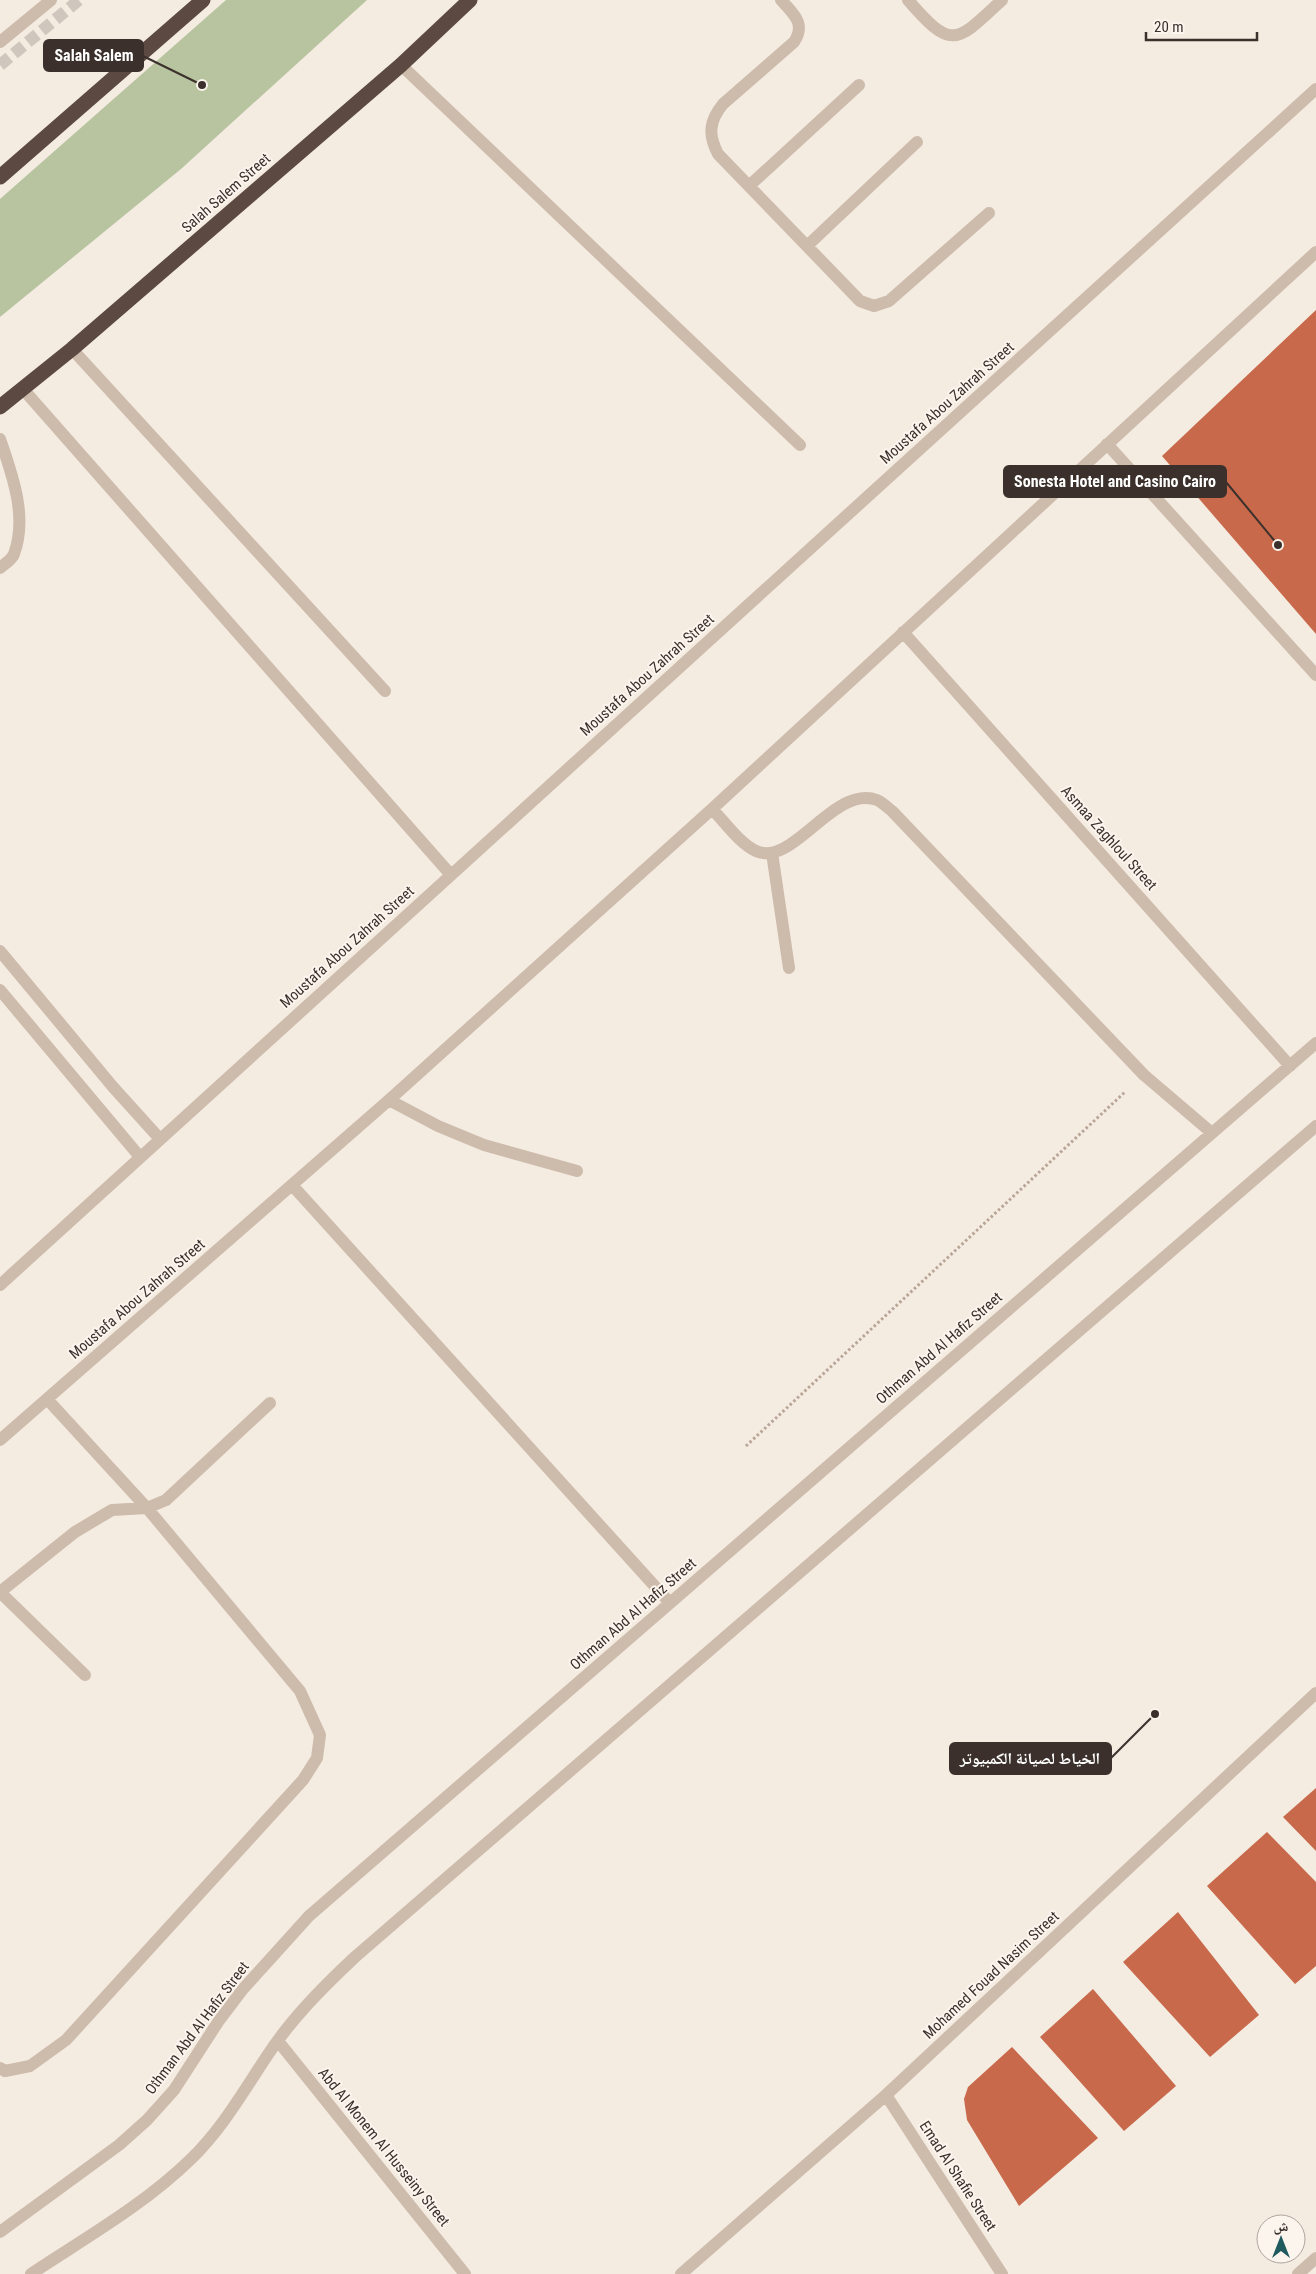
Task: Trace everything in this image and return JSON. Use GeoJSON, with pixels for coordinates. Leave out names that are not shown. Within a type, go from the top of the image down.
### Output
{"type":"FeatureCollection","features":[{"type":"Feature","properties":{"kind":"highway"},"geometry":{"type":"LineString","coordinates":[[0,177],[203,0]]}},
{"type":"Feature","properties":{"kind":"highway","name":"Salah Salem Street"},"geometry":{"type":"LineString","coordinates":[[0,407],[72,349],[401,65],[470,0]]}},
{"type":"Feature","properties":{"kind":"street"},"geometry":{"type":"LineString","coordinates":[[0,42],[51,0]]}},
{"type":"Feature","properties":{"kind":"street"},"geometry":{"type":"LineString","coordinates":[[781,0],[798,19],[800,26],[799,35],[794,42],[723,104],[714,115],[710,128],[711,142],[718,154],[808,245],[860,301],[867,305],[882,305],[889,301],[989,213]]}},
{"type":"Feature","properties":{"kind":"street"},"geometry":{"type":"LineString","coordinates":[[908,0],[937,31],[946,35],[956,35],[966,33],[1002,0]]}},
{"type":"Feature","properties":{"kind":"street"},"geometry":{"type":"LineString","coordinates":[[401,65],[800,445]]}},
{"type":"Feature","properties":{"kind":"street"},"geometry":{"type":"LineString","coordinates":[[750,186],[859,85]]}},
{"type":"Feature","properties":{"kind":"street","name":"Moustafa Abou Zahrah Street"},"geometry":{"type":"LineString","coordinates":[[0,1285],[1316,89]]}},
{"type":"Feature","properties":{"kind":"street"},"geometry":{"type":"LineString","coordinates":[[808,245],[917,142]]}},
{"type":"Feature","properties":{"kind":"street","name":"Moustafa Abou Zahrah Street"},"geometry":{"type":"LineString","coordinates":[[0,1440],[389,1100],[712,809],[1316,252]]}},
{"type":"Feature","properties":{"kind":"street"},"geometry":{"type":"LineString","coordinates":[[72,349],[385,691]]}},
{"type":"Feature","properties":{"kind":"street"},"geometry":{"type":"LineString","coordinates":[[22,389],[451,875]]}},
{"type":"Feature","properties":{"kind":"street"},"geometry":{"type":"LineString","coordinates":[[0,439],[13,477],[19,517],[18,536],[13,556],[0,568]]}},
{"type":"Feature","properties":{"kind":"street"},"geometry":{"type":"LineString","coordinates":[[1107,444],[1316,675]]}},
{"type":"Feature","properties":{"kind":"street","name":"Asmaa Zaghloul Street"},"geometry":{"type":"LineString","coordinates":[[903,632],[1290,1066]]}},
{"type":"Feature","properties":{"kind":"street"},"geometry":{"type":"LineString","coordinates":[[712,809],[756,851],[772,853],[791,844],[843,804],[862,799],[877,800],[892,811],[1144,1075],[1212,1133]]}},
{"type":"Feature","properties":{"kind":"street"},"geometry":{"type":"LineString","coordinates":[[772,853],[789,968]]}},
{"type":"Feature","properties":{"kind":"street"},"geometry":{"type":"LineString","coordinates":[[0,950],[113,1087],[160,1139]]}},
{"type":"Feature","properties":{"kind":"street"},"geometry":{"type":"LineString","coordinates":[[0,990],[140,1157]]}},
{"type":"Feature","properties":{"kind":"street","name":"Othman Abd Al Hafiz Street"},"geometry":{"type":"LineString","coordinates":[[0,2232],[119,2145],[147,2120],[174,2090],[218,2022],[243,1989],[309,1916],[1316,1043]]}},
{"type":"Feature","properties":{"kind":"street"},"geometry":{"type":"LineString","coordinates":[[389,1100],[438,1126],[484,1145],[577,1172]]}},
{"type":"Feature","properties":{"kind":"street"},"geometry":{"type":"LineString","coordinates":[[31,2274],[160,2187],[191,2159],[221,2125],[278,2041],[320,1989],[1316,1126]]}},
{"type":"Feature","properties":{"kind":"street"},"geometry":{"type":"LineString","coordinates":[[292,1185],[670,1603]]}},
{"type":"Feature","properties":{"kind":"street"},"geometry":{"type":"LineString","coordinates":[[0,2068],[5,2071],[30,2066],[66,2040],[303,1780],[317,1758],[320,1735],[300,1691],[147,1508],[47,1399]]}},
{"type":"Feature","properties":{"kind":"street"},"geometry":{"type":"LineString","coordinates":[[85,1675],[0,1592],[75,1532],[112,1510],[147,1508],[166,1500],[270,1403]]}},
{"type":"Feature","properties":{"kind":"street","name":"Mohamed Fouad Nasim Street"},"geometry":{"type":"LineString","coordinates":[[682,2274],[886,2095],[1316,1693]]}},
{"type":"Feature","properties":{"kind":"street","name":"Abd Al Monem Al Husseiny Street"},"geometry":{"type":"LineString","coordinates":[[278,2041],[465,2274]]}},
{"type":"Feature","properties":{"kind":"street","name":"Emad Al Shafie Street"},"geometry":{"type":"LineString","coordinates":[[886,2095],[1002,2274]]}},
{"type":"Feature","properties":{"kind":"street"},"geometry":{"type":"LineString","coordinates":[[1298,2274],[1316,2258]]}},
{"type":"Feature","properties":{"kind":"path"},"geometry":{"type":"LineString","coordinates":[[746,1446],[1144,1075]]}},
{"type":"Feature","properties":{"kind":"green space"},"geometry":{"type":"Polygon","coordinates":[[[226,0],[367,0],[181,169],[0,317],[0,199],[226,0]]]}},
{"type":"Feature","properties":{"kind":"building"},"geometry":{"type":"Polygon","coordinates":[[[1316,310],[1316,634],[1162,456],[1316,310]]]}},
{"type":"Feature","properties":{"kind":"building"},"geometry":{"type":"Polygon","coordinates":[[[1316,1788],[1316,1851],[1283,1817],[1316,1788]]]}},
{"type":"Feature","properties":{"kind":"building"},"geometry":{"type":"Polygon","coordinates":[[[1267,1832],[1316,1882],[1316,1966],[1295,1984],[1207,1886],[1267,1832]]]}},
{"type":"Feature","properties":{"kind":"building"},"geometry":{"type":"Polygon","coordinates":[[[1178,1912],[1259,2015],[1210,2057],[1123,1962],[1178,1912]]]}},
{"type":"Feature","properties":{"kind":"building"},"geometry":{"type":"Polygon","coordinates":[[[1093,1989],[1176,2086],[1124,2131],[1040,2037],[1093,1989]]]}},
{"type":"Feature","properties":{"kind":"building"},"geometry":{"type":"Polygon","coordinates":[[[1012,2047],[1098,2138],[1019,2206],[967,2120],[964,2099],[968,2087],[1012,2047]]]}},
{"type":"Feature","properties":{"kind":"tunnel"},"geometry":{"type":"LineString","coordinates":[[0,65],[79,0]]}},
{"type":"Feature","properties":{"kind":"place","name":"Salah Salem"},"geometry":{"type":"Point","coordinates":[202,85]}},
{"type":"Feature","properties":{"kind":"place","name":"Sonesta Hotel and Casino Cairo"},"geometry":{"type":"Point","coordinates":[1278,545]}},
{"type":"Feature","properties":{"kind":"place","name":"الخياط لصيانة الكمبيوتر"},"geometry":{"type":"Point","coordinates":[1155,1714]}}]}
